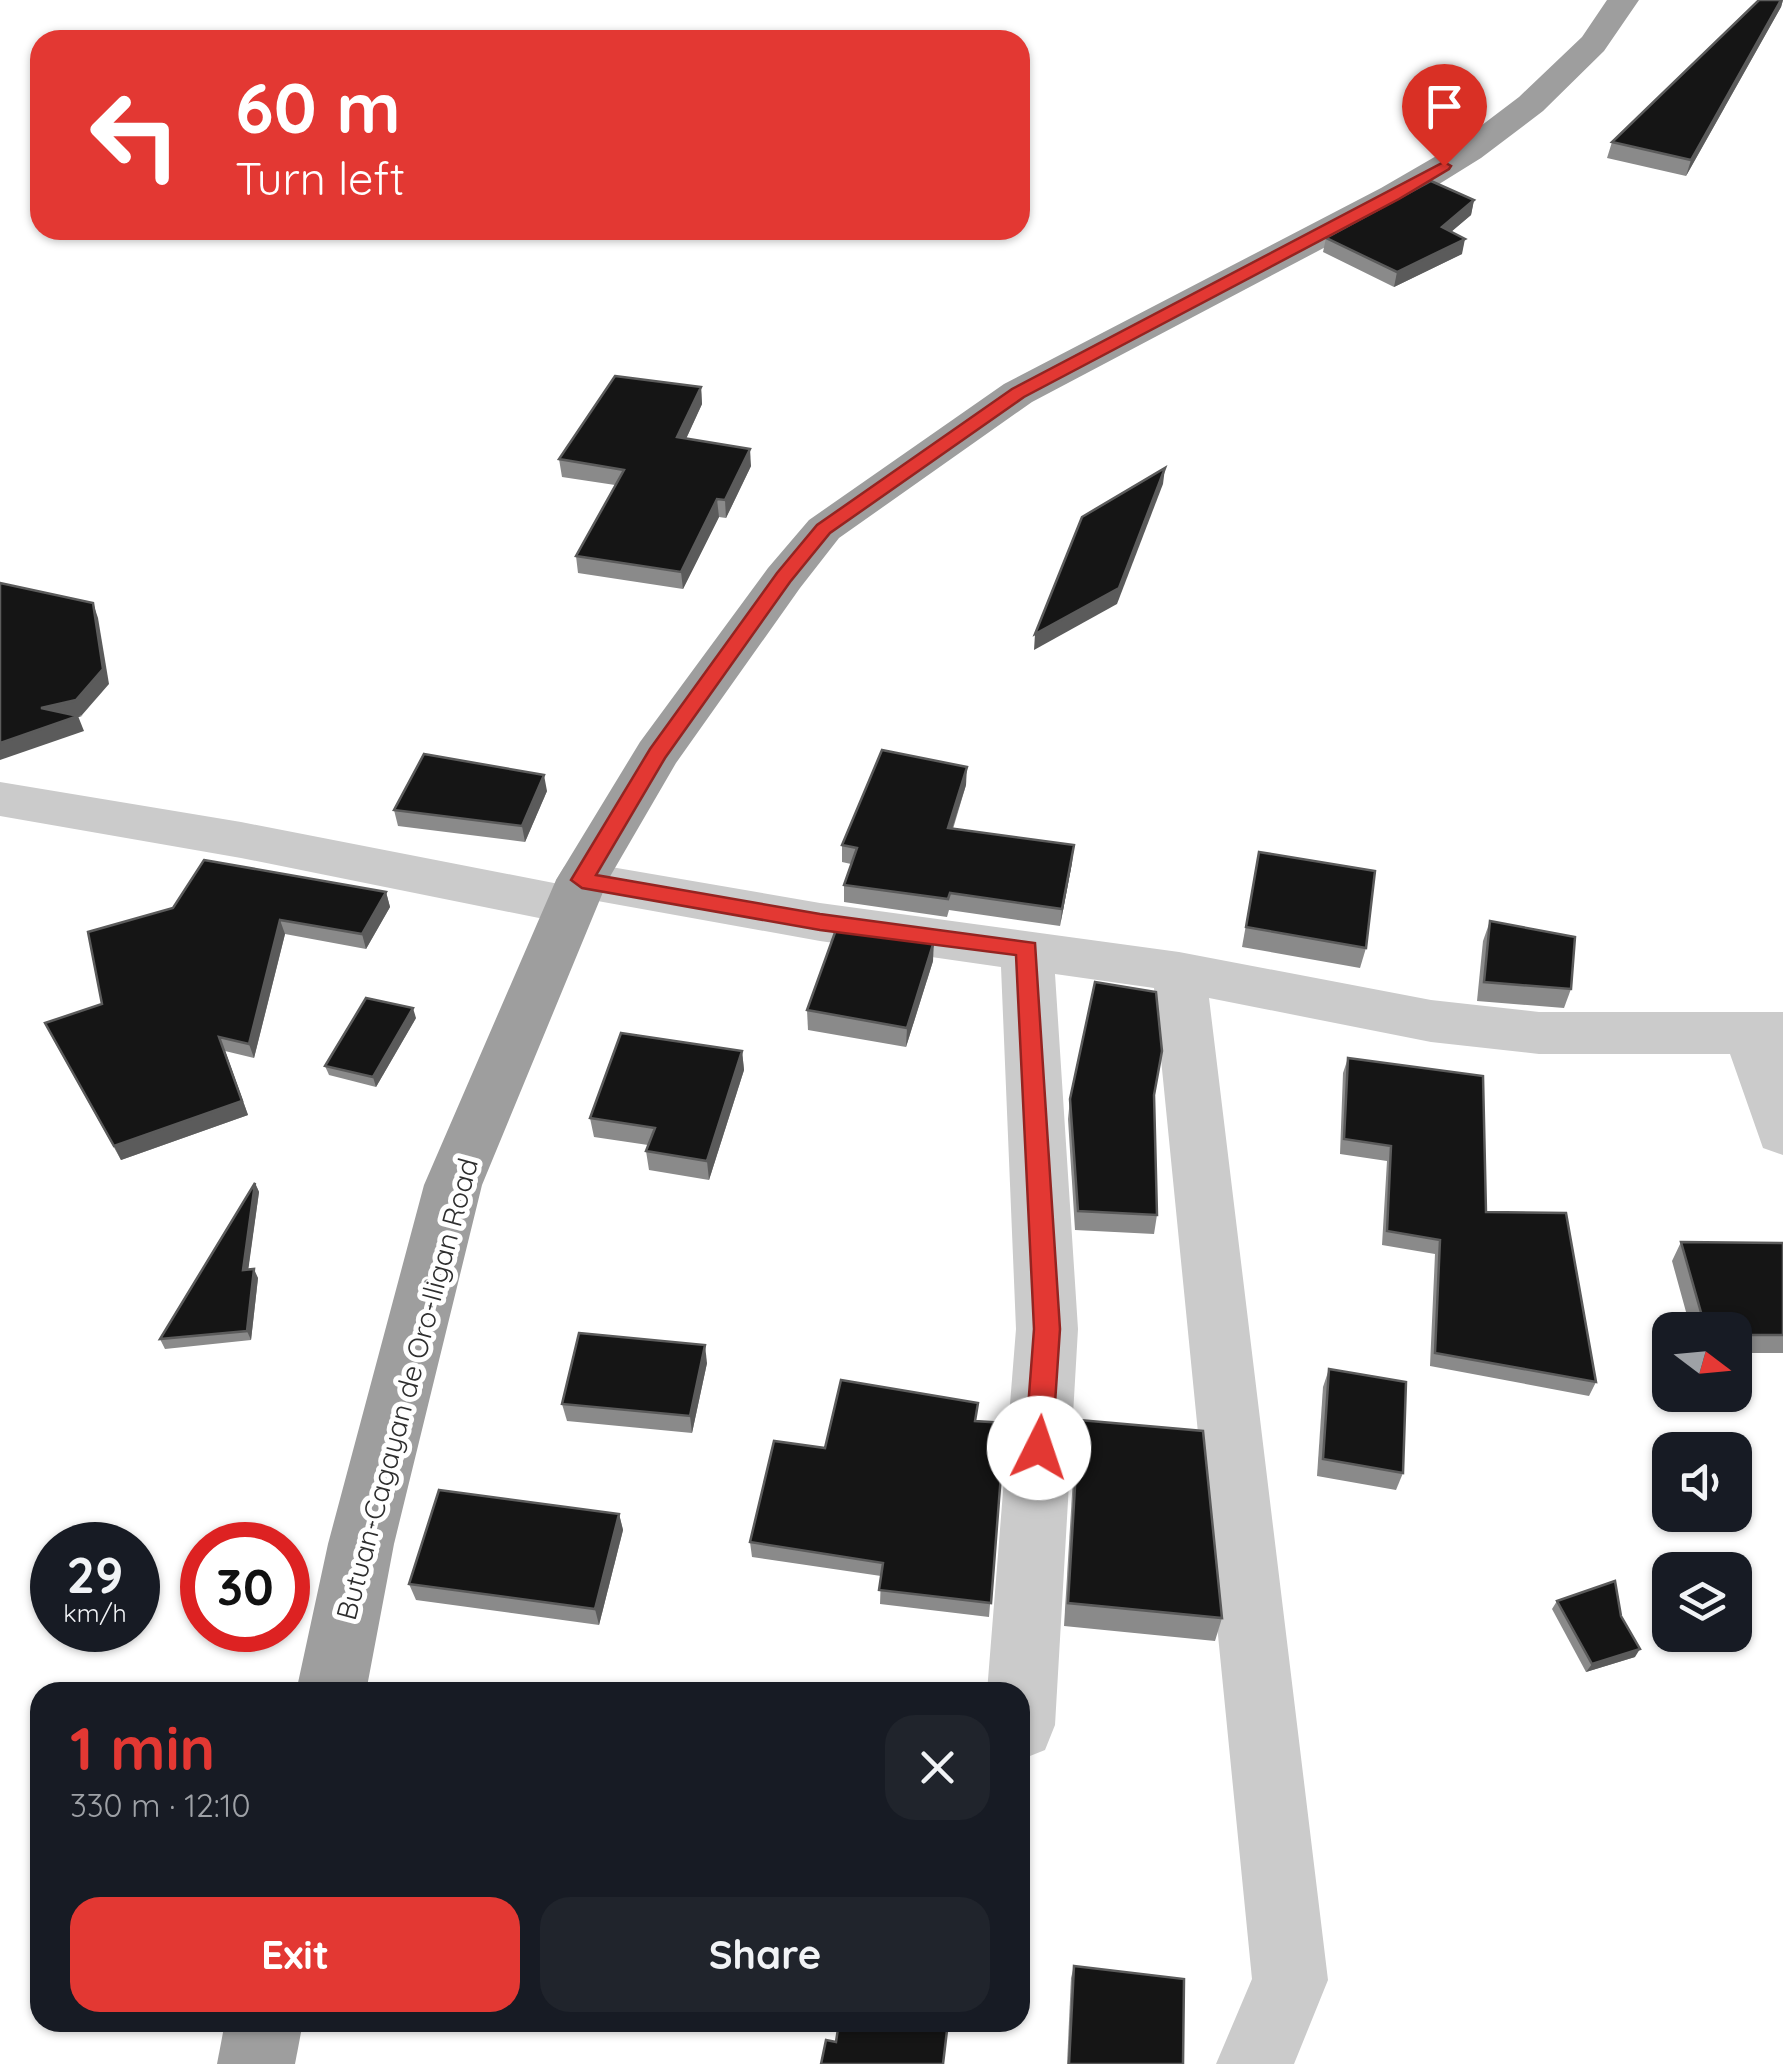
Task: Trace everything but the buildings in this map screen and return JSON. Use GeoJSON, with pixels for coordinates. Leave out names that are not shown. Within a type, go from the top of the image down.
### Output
{"type":"FeatureCollection","features":[{"type":"Feature","properties":{"kind":"highway","name":"Butuan-Cagayan de Oro-Iligan Road"},"geometry":{"type":"LineString","coordinates":[[333,1682],[362,1544],[453,1185],[575,893],[657,754],[784,578],[824,529],[1018,393],[1394,196],[1468,151],[1556,80],[1593,44],[1623,0]]}},
{"type":"Feature","properties":{"kind":"highway"},"geometry":{"type":"LineString","coordinates":[[256,2064],[262,2032]]}},
{"type":"Feature","properties":{"kind":"street"},"geometry":{"type":"LineString","coordinates":[[0,799],[575,893],[786,917],[1179,972],[1432,1022],[1539,1032],[1767,1033],[1783,1132]]}},
{"type":"Feature","properties":{"kind":"street"},"geometry":{"type":"LineString","coordinates":[[1023,1682],[1047,1329],[1027,949]]}},
{"type":"Feature","properties":{"kind":"street"},"geometry":{"type":"LineString","coordinates":[[1179,972],[1290,1980],[1256,2064]]}},
{"type":"Feature","properties":{"kind":"route"},"geometry":{"type":"LineString","coordinates":[[1039,1448],[1047,1329],[1027,949],[820,922],[582,880],[657,754],[824,529],[1018,393],[1444,166]]}}]}
